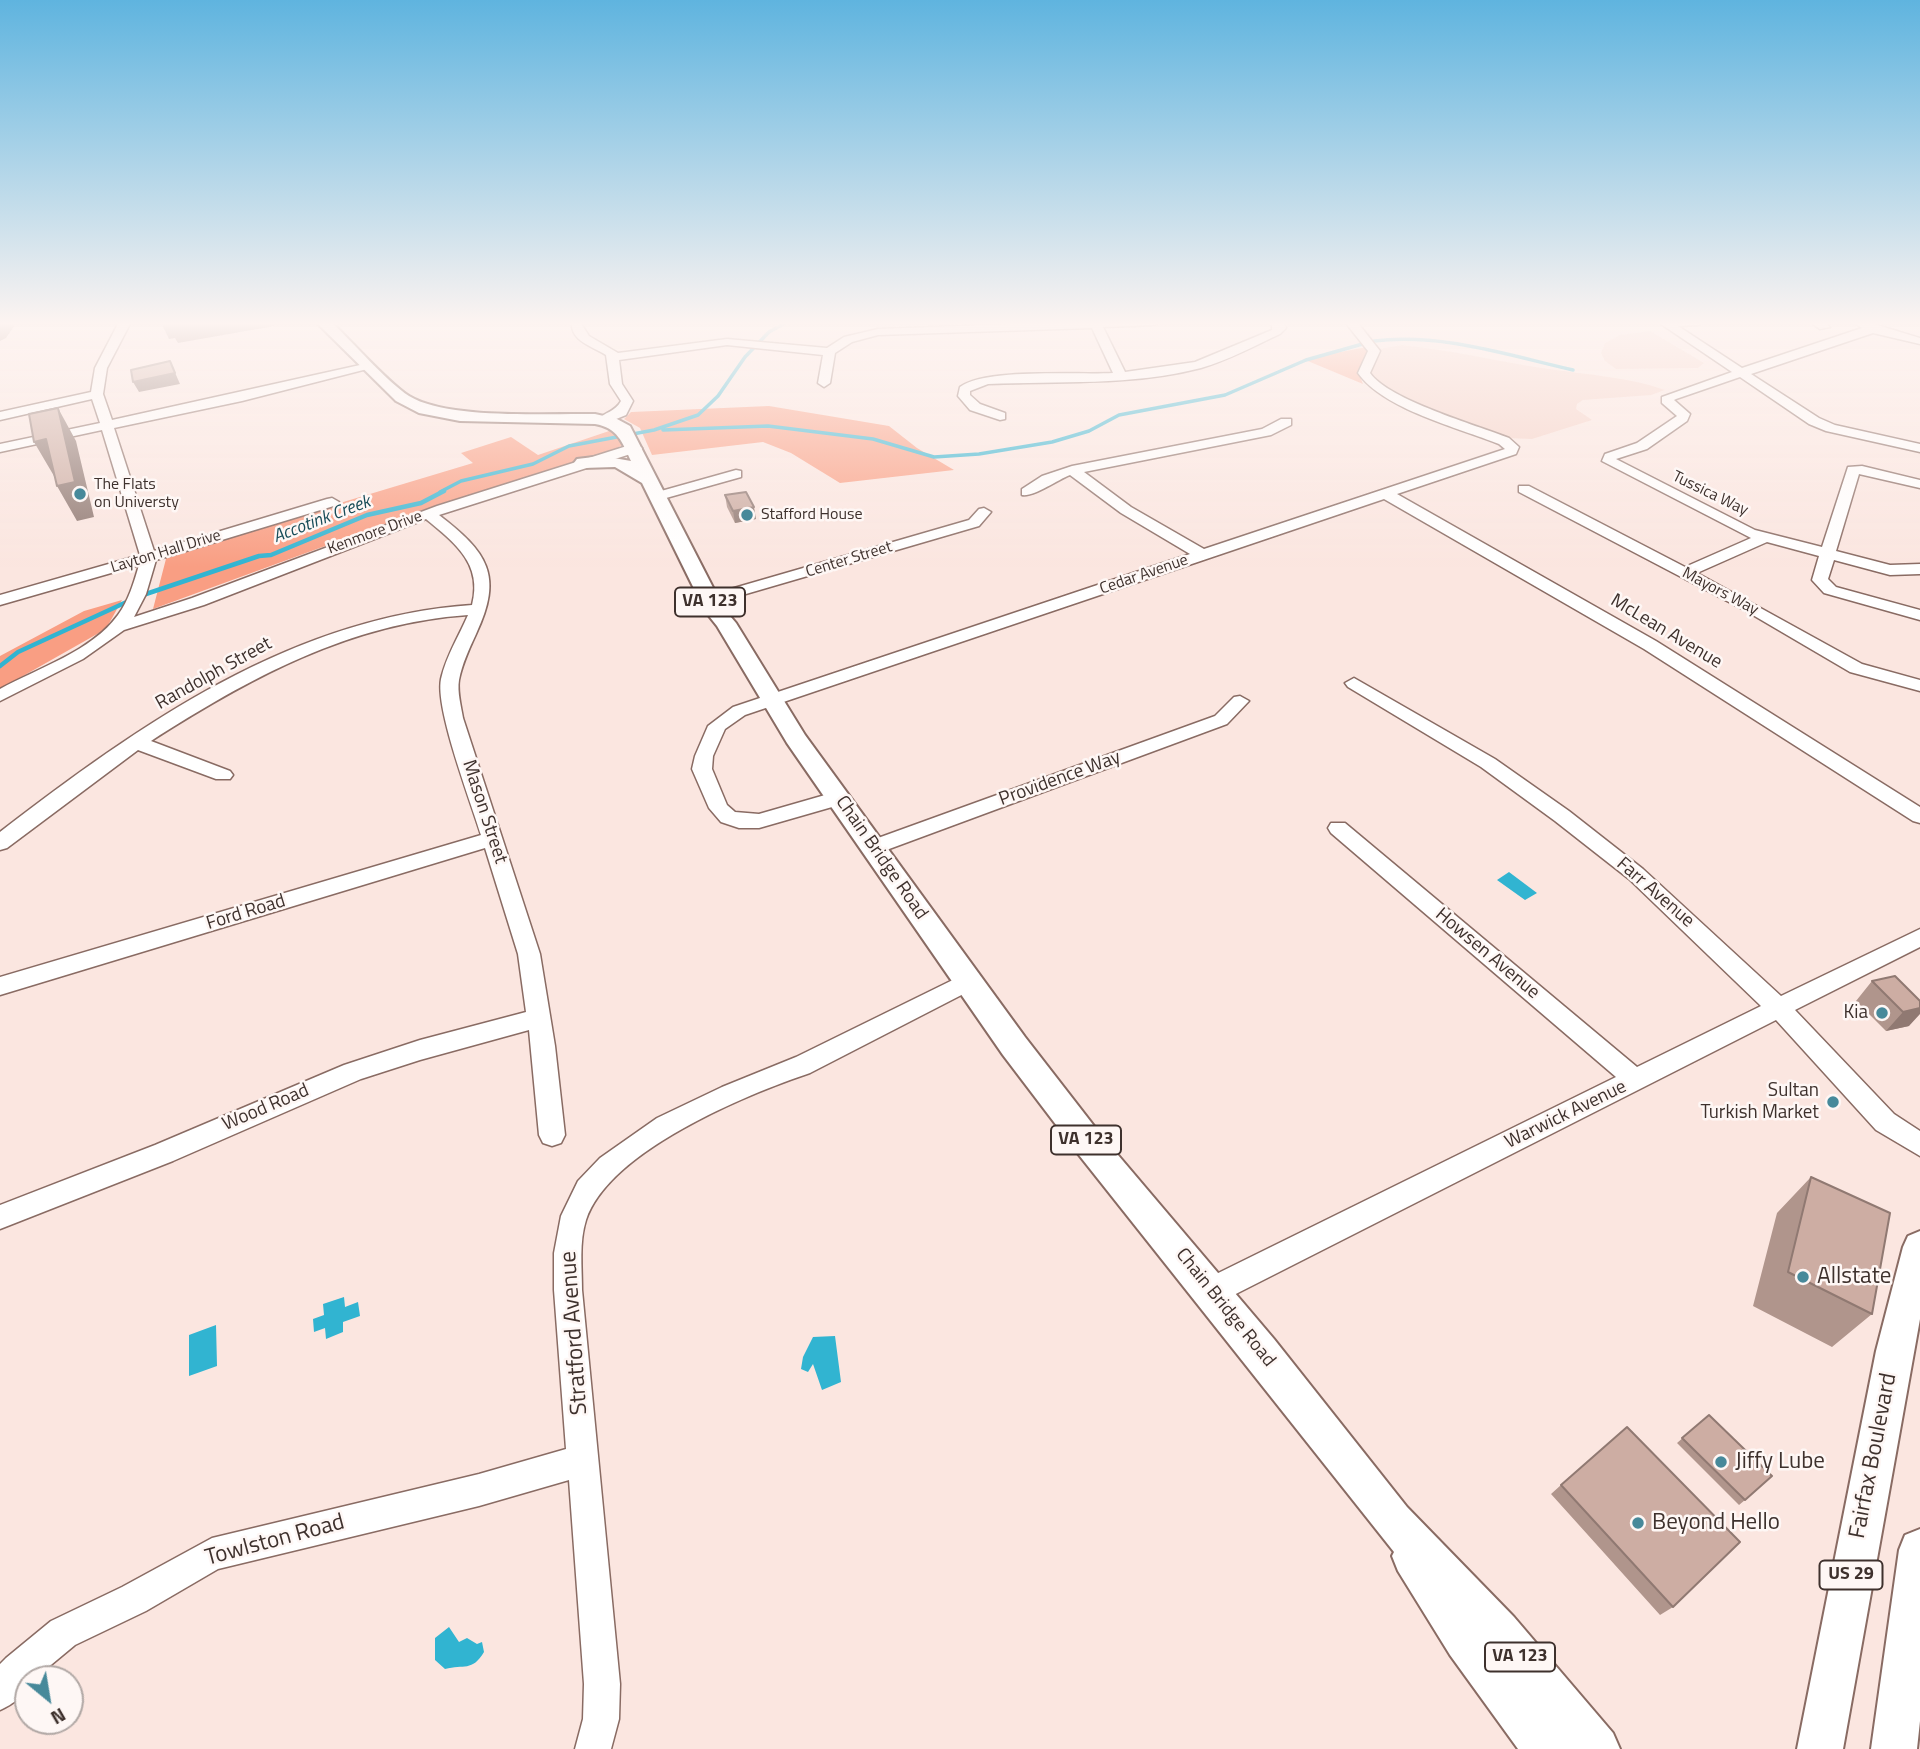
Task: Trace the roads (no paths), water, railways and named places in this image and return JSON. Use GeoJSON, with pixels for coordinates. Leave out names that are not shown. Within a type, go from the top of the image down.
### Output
{"type":"FeatureCollection","features":[{"type":"Feature","properties":{"kind":"main road"},"geometry":{"type":"LineString","coordinates":[[411,404],[434,413],[604,420],[630,440]]}},
{"type":"Feature","properties":{"kind":"main road","name":"Chain Bridge Road"},"geometry":{"type":"LineString","coordinates":[[630,440],[709,600],[726,623],[772,701],[1014,1046],[1090,1145],[1212,1291],[1393,1521],[1499,1632],[1597,1749]]}},
{"type":"Feature","properties":{"kind":"main road"},"geometry":{"type":"LineString","coordinates":[[583,463],[605,460],[623,463],[640,472],[656,490]]}},
{"type":"Feature","properties":{"kind":"main road","name":"Fairfax Boulevard"},"geometry":{"type":"LineString","coordinates":[[1820,1749],[1894,1351],[1920,1247]]}},
{"type":"Feature","properties":{"kind":"main road","name":"Chain Bridge Road"},"geometry":{"type":"LineString","coordinates":[[1393,1521],[1465,1640],[1546,1749]]}},
{"type":"Feature","properties":{"kind":"main road"},"geometry":{"type":"LineString","coordinates":[[1895,1749],[1920,1550]]}},
{"type":"Feature","properties":{"kind":"street"},"geometry":{"type":"LineString","coordinates":[[0,416],[55,404]]}},
{"type":"Feature","properties":{"kind":"street"},"geometry":{"type":"LineString","coordinates":[[0,696],[102,640],[118,626],[129,611],[143,581],[149,558],[136,524],[100,404]]}},
{"type":"Feature","properties":{"kind":"street"},"geometry":{"type":"LineString","coordinates":[[0,448],[212,404]]}},
{"type":"Feature","properties":{"kind":"street"},"geometry":{"type":"LineString","coordinates":[[604,420],[621,412],[626,404]]}},
{"type":"Feature","properties":{"kind":"street"},"geometry":{"type":"LineString","coordinates":[[972,404],[1000,416]]}},
{"type":"Feature","properties":{"kind":"street","name":"Cedar Avenue"},"geometry":{"type":"LineString","coordinates":[[839,799],[749,822],[728,817],[719,808],[702,769],[704,756],[717,726],[740,711],[1510,452],[1512,447],[1504,441],[1410,404]]}},
{"type":"Feature","properties":{"kind":"street","name":"Tussica Way"},"geometry":{"type":"LineString","coordinates":[[1671,404],[1684,414],[1682,418],[1642,446],[1610,457],[1609,461],[1764,538],[1890,570],[1920,569]]}},
{"type":"Feature","properties":{"kind":"street"},"geometry":{"type":"LineString","coordinates":[[1788,404],[1821,425],[1920,448]]}},
{"type":"Feature","properties":{"kind":"street"},"geometry":{"type":"LineString","coordinates":[[1027,492],[1047,479],[1072,470],[1266,432],[1286,422]]}},
{"type":"Feature","properties":{"kind":"street","name":"Kenmore Drive"},"geometry":{"type":"LineString","coordinates":[[118,626],[169,612],[429,514],[583,463],[630,440]]}},
{"type":"Feature","properties":{"kind":"street"},"geometry":{"type":"LineString","coordinates":[[1072,470],[1126,510],[1203,555]]}},
{"type":"Feature","properties":{"kind":"street"},"geometry":{"type":"LineString","coordinates":[[1920,484],[1853,470],[1820,580],[1830,590],[1920,615]]}},
{"type":"Feature","properties":{"kind":"street"},"geometry":{"type":"LineString","coordinates":[[656,490],[736,474]]}},
{"type":"Feature","properties":{"kind":"street","name":"Mayors Way"},"geometry":{"type":"LineString","coordinates":[[1524,488],[1856,668],[1920,686]]}},
{"type":"Feature","properties":{"kind":"street","name":"McLean Avenue"},"geometry":{"type":"LineString","coordinates":[[1386,494],[1650,645],[1920,816]]}},
{"type":"Feature","properties":{"kind":"street","name":"Layton Hall Drive"},"geometry":{"type":"LineString","coordinates":[[0,600],[332,502]]}},
{"type":"Feature","properties":{"kind":"street","name":"Center Street"},"geometry":{"type":"LineString","coordinates":[[709,600],[974,523],[984,512]]}},
{"type":"Feature","properties":{"kind":"street","name":"Mason Street"},"geometry":{"type":"LineString","coordinates":[[429,514],[466,545],[478,561],[484,582],[479,609],[458,654],[450,680],[450,694],[454,718],[529,954],[552,1135]]}},
{"type":"Feature","properties":{"kind":"street"},"geometry":{"type":"LineString","coordinates":[[83,577],[117,563],[129,554],[136,524]]}},
{"type":"Feature","properties":{"kind":"street"},"geometry":{"type":"LineString","coordinates":[[1684,573],[1764,538]]}},
{"type":"Feature","properties":{"kind":"street"},"geometry":{"type":"LineString","coordinates":[[83,577],[143,581]]}},
{"type":"Feature","properties":{"kind":"street","name":"Randolph Street"},"geometry":{"type":"LineString","coordinates":[[0,843],[102,766],[243,679],[330,639],[401,618],[479,609]]}},
{"type":"Feature","properties":{"kind":"street","name":"Farr Avenue"},"geometry":{"type":"LineString","coordinates":[[1354,683],[1471,752],[1562,816],[1636,874],[1778,1007],[1885,1122],[1920,1145]]}},
{"type":"Feature","properties":{"kind":"street","name":"Providence Way"},"geometry":{"type":"LineString","coordinates":[[874,848],[1221,720],[1240,701]]}},
{"type":"Feature","properties":{"kind":"street"},"geometry":{"type":"LineString","coordinates":[[138,743],[223,775]]}},
{"type":"Feature","properties":{"kind":"street","name":"Howsen Avenue"},"geometry":{"type":"LineString","coordinates":[[1338,828],[1636,1080]]}},
{"type":"Feature","properties":{"kind":"street","name":"Ford Road"},"geometry":{"type":"LineString","coordinates":[[0,986],[493,839]]}},
{"type":"Feature","properties":{"kind":"street","name":"Warwick Avenue"},"geometry":{"type":"LineString","coordinates":[[1212,1291],[1920,937]]}},
{"type":"Feature","properties":{"kind":"street","name":"Stratford Avenue"},"geometry":{"type":"LineString","coordinates":[[593,1749],[601,1719],[602,1684],[568,1290],[568,1242],[573,1219],[588,1188],[622,1153],[645,1138],[776,1074],[801,1066],[969,981]]}},
{"type":"Feature","properties":{"kind":"street","name":"Wood Road"},"geometry":{"type":"LineString","coordinates":[[0,1217],[139,1163],[353,1072],[420,1049],[539,1018]]}},
{"type":"Feature","properties":{"kind":"street","name":"Towlston Road"},"geometry":{"type":"LineString","coordinates":[[0,1692],[18,1670],[63,1633],[134,1599],[212,1554],[479,1490],[583,1460]]}},
{"type":"Feature","properties":{"kind":"water"},"geometry":{"type":"Polygon","coordinates":[[[1509,872],[1537,893],[1525,900],[1497,880],[1509,872]]]}},
{"type":"Feature","properties":{"kind":"water"},"geometry":{"type":"Polygon","coordinates":[[[344,1297],[345,1307],[358,1302],[360,1316],[343,1322],[343,1332],[326,1339],[325,1328],[314,1332],[313,1319],[324,1315],[323,1304],[344,1297]]]}},
{"type":"Feature","properties":{"kind":"water"},"geometry":{"type":"Polygon","coordinates":[[[216,1325],[217,1366],[189,1376],[189,1335],[216,1325]]]}},
{"type":"Feature","properties":{"kind":"water"},"geometry":{"type":"Polygon","coordinates":[[[835,1336],[841,1382],[822,1390],[813,1364],[808,1372],[801,1369],[803,1357],[813,1337],[835,1336]]]}},
{"type":"Feature","properties":{"kind":"water"},"geometry":{"type":"Polygon","coordinates":[[[449,1627],[459,1642],[467,1638],[477,1644],[482,1642],[484,1652],[476,1662],[445,1669],[435,1660],[435,1638],[449,1627]]]}},
{"type":"Feature","properties":{"kind":"waterway","name":"Accotink Creek"},"geometry":{"type":"LineString","coordinates":[[440,492],[461,481],[533,464],[569,446],[654,430],[698,415],[710,404]]}},
{"type":"Feature","properties":{"kind":"waterway"},"geometry":{"type":"LineString","coordinates":[[663,430],[768,426],[873,439],[934,457],[979,454],[1052,442],[1089,431],[1119,415],[1179,404]]}},
{"type":"Feature","properties":{"kind":"waterway","name":"Accotink Creek"},"geometry":{"type":"LineString","coordinates":[[140,596],[259,556],[271,555],[367,515],[421,503],[444,491]]}},
{"type":"Feature","properties":{"kind":"waterway","name":"Accotink Creek"},"geometry":{"type":"LineString","coordinates":[[0,666],[18,652],[131,600]]}},
{"type":"Feature","properties":{"kind":"place","name":"The Flats on Universty"},"geometry":{"type":"Point","coordinates":[80,494]}},
{"type":"Feature","properties":{"kind":"place","name":"Stafford House"},"geometry":{"type":"Point","coordinates":[747,515]}},
{"type":"Feature","properties":{"kind":"place","name":"Kia"},"geometry":{"type":"Point","coordinates":[1882,1013]}},
{"type":"Feature","properties":{"kind":"place","name":"Sultan Turkish Market"},"geometry":{"type":"Point","coordinates":[1833,1102]}},
{"type":"Feature","properties":{"kind":"place","name":"Allstate"},"geometry":{"type":"Point","coordinates":[1803,1277]}},
{"type":"Feature","properties":{"kind":"place","name":"Jiffy Lube"},"geometry":{"type":"Point","coordinates":[1721,1462]}},
{"type":"Feature","properties":{"kind":"place","name":"Beyond Hello"},"geometry":{"type":"Point","coordinates":[1638,1523]}}]}
